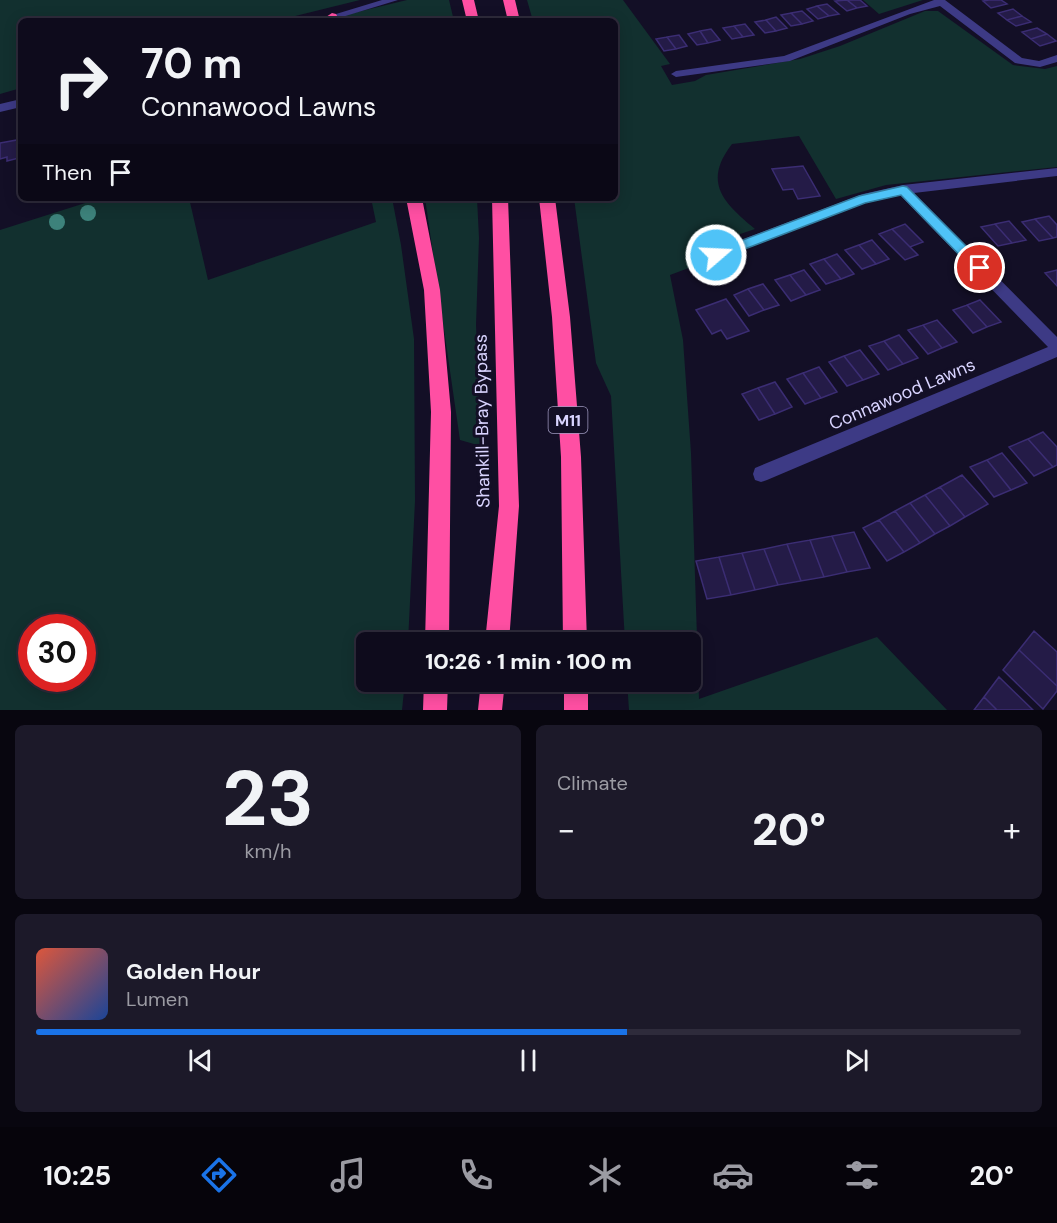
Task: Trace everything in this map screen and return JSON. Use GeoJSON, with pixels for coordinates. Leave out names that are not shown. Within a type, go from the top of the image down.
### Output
{"type":"FeatureCollection","features":[{"type":"Feature","properties":{"kind":"highway"},"geometry":{"type":"LineString","coordinates":[[468,0],[472,18]]}},
{"type":"Feature","properties":{"kind":"highway"},"geometry":{"type":"LineString","coordinates":[[509,0],[513,18]]}},
{"type":"Feature","properties":{"kind":"highway"},"geometry":{"type":"LineString","coordinates":[[415,201],[432,290],[441,412],[437,632]]}},
{"type":"Feature","properties":{"kind":"highway","name":"Shankill-Bray Bypass"},"geometry":{"type":"LineString","coordinates":[[498,632],[509,506],[500,201]]}},
{"type":"Feature","properties":{"kind":"highway","name":"M11"},"geometry":{"type":"LineString","coordinates":[[547,201],[561,317],[571,457],[575,632]]}},
{"type":"Feature","properties":{"kind":"highway"},"geometry":{"type":"LineString","coordinates":[[435,710],[436,692]]}},
{"type":"Feature","properties":{"kind":"highway"},"geometry":{"type":"LineString","coordinates":[[490,710],[492,692]]}},
{"type":"Feature","properties":{"kind":"highway"},"geometry":{"type":"LineString","coordinates":[[576,692],[576,710]]}},
{"type":"Feature","properties":{"kind":"street"},"geometry":{"type":"LineString","coordinates":[[336,18],[393,0]]}},
{"type":"Feature","properties":{"kind":"street"},"geometry":{"type":"LineString","coordinates":[[676,74],[786,59],[940,1],[1019,61],[1040,63],[1057,58]]}},
{"type":"Feature","properties":{"kind":"street"},"geometry":{"type":"LineString","coordinates":[[0,108],[18,103]]}},
{"type":"Feature","properties":{"kind":"street"},"geometry":{"type":"LineString","coordinates":[[716,255],[863,199],[903,190],[1057,172]]}},
{"type":"Feature","properties":{"kind":"street","name":"Connawood Lawns"},"geometry":{"type":"LineString","coordinates":[[761,474],[1057,348],[903,190]]}},
{"type":"Feature","properties":{"kind":"green space"},"geometry":{"type":"Polygon","coordinates":[[[0,0],[360,0],[287,18],[18,18],[18,89],[0,94],[0,0]]]}},
{"type":"Feature","properties":{"kind":"green space"},"geometry":{"type":"Polygon","coordinates":[[[407,0],[449,0],[453,18],[342,18],[341,16],[407,0]]]}},
{"type":"Feature","properties":{"kind":"green space"},"geometry":{"type":"Polygon","coordinates":[[[527,0],[623,0],[670,64],[661,66],[672,85],[695,81],[706,75],[800,59],[840,46],[925,11],[938,11],[1013,65],[1045,69],[1057,66],[1057,167],[886,185],[836,199],[799,136],[732,144],[723,158],[718,181],[721,191],[734,210],[755,229],[693,250],[702,263],[670,275],[683,340],[691,453],[697,632],[624,632],[611,396],[596,363],[574,201],[618,201],[618,18],[532,18],[527,0]]]}},
{"type":"Feature","properties":{"kind":"green space"},"geometry":{"type":"Polygon","coordinates":[[[863,0],[923,0],[879,14],[863,0]]]}},
{"type":"Feature","properties":{"kind":"green space"},"geometry":{"type":"Polygon","coordinates":[[[92,201],[190,201],[208,280],[376,222],[372,201],[393,201],[414,339],[415,501],[408,632],[356,632],[356,692],[404,692],[402,710],[0,710],[0,230],[92,201]]]}},
{"type":"Feature","properties":{"kind":"green space"},"geometry":{"type":"Polygon","coordinates":[[[425,201],[477,201],[479,238],[476,325],[481,446],[460,440],[425,201]]]}},
{"type":"Feature","properties":{"kind":"green space"},"geometry":{"type":"Polygon","coordinates":[[[877,637],[947,710],[629,710],[628,692],[699,692],[699,699],[877,637]]]}},
{"type":"Feature","properties":{"kind":"building"},"geometry":{"type":"Polygon","coordinates":[[[847,0],[860,0],[867,6],[857,8],[847,0]]]}},
{"type":"Feature","properties":{"kind":"building"},"geometry":{"type":"Polygon","coordinates":[[[847,0],[857,8],[847,11],[835,1],[847,0]]]}},
{"type":"Feature","properties":{"kind":"building"},"geometry":{"type":"Polygon","coordinates":[[[1001,0],[1007,4],[991,8],[983,1],[1001,0]]]}},
{"type":"Feature","properties":{"kind":"building"},"geometry":{"type":"Polygon","coordinates":[[[827,4],[839,14],[829,16],[817,6],[827,4]]]}},
{"type":"Feature","properties":{"kind":"building"},"geometry":{"type":"Polygon","coordinates":[[[817,6],[829,16],[818,19],[807,9],[817,6]]]}},
{"type":"Feature","properties":{"kind":"building"},"geometry":{"type":"Polygon","coordinates":[[[1013,9],[1022,16],[1007,20],[998,13],[1013,9]]]}},
{"type":"Feature","properties":{"kind":"building"},"geometry":{"type":"Polygon","coordinates":[[[802,11],[813,21],[802,24],[791,13],[802,11]]]}},
{"type":"Feature","properties":{"kind":"building"},"geometry":{"type":"Polygon","coordinates":[[[791,13],[802,24],[791,26],[781,15],[791,13]]]}},
{"type":"Feature","properties":{"kind":"building"},"geometry":{"type":"Polygon","coordinates":[[[1022,16],[1031,22],[1016,26],[1007,20],[1022,16]]]}},
{"type":"Feature","properties":{"kind":"building"},"geometry":{"type":"Polygon","coordinates":[[[776,17],[787,28],[776,31],[766,20],[776,17]]]}},
{"type":"Feature","properties":{"kind":"building"},"geometry":{"type":"Polygon","coordinates":[[[766,20],[776,31],[765,33],[755,22],[766,20]]]}},
{"type":"Feature","properties":{"kind":"building"},"geometry":{"type":"Polygon","coordinates":[[[745,24],[754,35],[743,37],[734,26],[745,24]]]}},
{"type":"Feature","properties":{"kind":"building"},"geometry":{"type":"Polygon","coordinates":[[[734,26],[743,37],[732,39],[723,28],[734,26]]]}},
{"type":"Feature","properties":{"kind":"building"},"geometry":{"type":"Polygon","coordinates":[[[1037,28],[1047,34],[1031,39],[1022,32],[1037,28]]]}},
{"type":"Feature","properties":{"kind":"building"},"geometry":{"type":"Polygon","coordinates":[[[711,29],[720,40],[708,43],[700,31],[711,29]]]}},
{"type":"Feature","properties":{"kind":"building"},"geometry":{"type":"Polygon","coordinates":[[[700,31],[708,43],[697,45],[688,34],[700,31]]]}},
{"type":"Feature","properties":{"kind":"building"},"geometry":{"type":"Polygon","coordinates":[[[1047,34],[1056,41],[1040,46],[1031,39],[1047,34]]]}},
{"type":"Feature","properties":{"kind":"building"},"geometry":{"type":"Polygon","coordinates":[[[679,35],[687,46],[676,49],[667,37],[679,35]]]}},
{"type":"Feature","properties":{"kind":"building"},"geometry":{"type":"Polygon","coordinates":[[[667,37],[676,49],[664,51],[656,39],[667,37]]]}},
{"type":"Feature","properties":{"kind":"building"},"geometry":{"type":"Polygon","coordinates":[[[17,140],[18,158],[7,161],[7,157],[0,159],[0,143],[17,140]]]}},
{"type":"Feature","properties":{"kind":"building"},"geometry":{"type":"Polygon","coordinates":[[[803,166],[820,196],[798,199],[793,189],[783,190],[772,169],[803,166]]]}},
{"type":"Feature","properties":{"kind":"building"},"geometry":{"type":"Polygon","coordinates":[[[1049,216],[1057,225],[1057,237],[1053,238],[1035,219],[1049,216]]]}},
{"type":"Feature","properties":{"kind":"building"},"geometry":{"type":"Polygon","coordinates":[[[1035,219],[1053,238],[1039,241],[1022,222],[1035,219]]]}},
{"type":"Feature","properties":{"kind":"building"},"geometry":{"type":"Polygon","coordinates":[[[1009,221],[1026,240],[1012,243],[995,224],[1009,221]]]}},
{"type":"Feature","properties":{"kind":"building"},"geometry":{"type":"Polygon","coordinates":[[[905,224],[923,242],[910,247],[892,229],[905,224]]]}},
{"type":"Feature","properties":{"kind":"building"},"geometry":{"type":"Polygon","coordinates":[[[995,224],[1012,243],[998,246],[981,227],[995,224]]]}},
{"type":"Feature","properties":{"kind":"building"},"geometry":{"type":"Polygon","coordinates":[[[892,229],[918,255],[905,260],[879,234],[892,229]]]}},
{"type":"Feature","properties":{"kind":"building"},"geometry":{"type":"Polygon","coordinates":[[[872,240],[889,259],[876,264],[859,245],[872,240]]]}},
{"type":"Feature","properties":{"kind":"building"},"geometry":{"type":"Polygon","coordinates":[[[859,245],[876,264],[862,269],[845,250],[859,245]]]}},
{"type":"Feature","properties":{"kind":"building"},"geometry":{"type":"Polygon","coordinates":[[[837,254],[854,274],[841,279],[824,259],[837,254]]]}},
{"type":"Feature","properties":{"kind":"building"},"geometry":{"type":"Polygon","coordinates":[[[824,259],[841,279],[826,284],[810,264],[824,259]]]}},
{"type":"Feature","properties":{"kind":"building"},"geometry":{"type":"Polygon","coordinates":[[[804,270],[820,290],[806,295],[790,275],[804,270]]]}},
{"type":"Feature","properties":{"kind":"building"},"geometry":{"type":"Polygon","coordinates":[[[1057,270],[1057,286],[1045,273],[1057,270]]]}},
{"type":"Feature","properties":{"kind":"building"},"geometry":{"type":"Polygon","coordinates":[[[790,275],[806,295],[791,301],[775,280],[790,275]]]}},
{"type":"Feature","properties":{"kind":"building"},"geometry":{"type":"Polygon","coordinates":[[[763,284],[779,305],[764,310],[748,289],[763,284]]]}},
{"type":"Feature","properties":{"kind":"building"},"geometry":{"type":"Polygon","coordinates":[[[748,289],[764,310],[749,316],[734,295],[748,289]]]}},
{"type":"Feature","properties":{"kind":"building"},"geometry":{"type":"Polygon","coordinates":[[[726,299],[749,331],[727,339],[721,330],[712,334],[696,310],[726,299]]]}},
{"type":"Feature","properties":{"kind":"building"},"geometry":{"type":"Polygon","coordinates":[[[980,300],[1001,322],[987,327],[967,305],[980,300]]]}},
{"type":"Feature","properties":{"kind":"building"},"geometry":{"type":"Polygon","coordinates":[[[967,305],[987,327],[973,333],[953,310],[967,305]]]}},
{"type":"Feature","properties":{"kind":"building"},"geometry":{"type":"Polygon","coordinates":[[[937,320],[957,342],[942,348],[923,325],[937,320]]]}},
{"type":"Feature","properties":{"kind":"building"},"geometry":{"type":"Polygon","coordinates":[[[923,325],[942,348],[928,354],[908,330],[923,325]]]}},
{"type":"Feature","properties":{"kind":"building"},"geometry":{"type":"Polygon","coordinates":[[[899,335],[918,358],[903,364],[884,341],[899,335]]]}},
{"type":"Feature","properties":{"kind":"building"},"geometry":{"type":"Polygon","coordinates":[[[884,341],[903,364],[888,370],[869,346],[884,341]]]}},
{"type":"Feature","properties":{"kind":"building"},"geometry":{"type":"Polygon","coordinates":[[[860,350],[879,374],[863,380],[844,356],[860,350]]]}},
{"type":"Feature","properties":{"kind":"building"},"geometry":{"type":"Polygon","coordinates":[[[844,356],[863,380],[847,386],[829,362],[844,356]]]}},
{"type":"Feature","properties":{"kind":"building"},"geometry":{"type":"Polygon","coordinates":[[[819,367],[837,392],[821,398],[803,373],[819,367]]]}},
{"type":"Feature","properties":{"kind":"building"},"geometry":{"type":"Polygon","coordinates":[[[803,373],[821,398],[805,404],[787,379],[803,373]]]}},
{"type":"Feature","properties":{"kind":"building"},"geometry":{"type":"Polygon","coordinates":[[[775,382],[792,407],[775,414],[758,388],[775,382]]]}},
{"type":"Feature","properties":{"kind":"building"},"geometry":{"type":"Polygon","coordinates":[[[758,388],[775,414],[759,420],[742,394],[758,388]]]}},
{"type":"Feature","properties":{"kind":"building"},"geometry":{"type":"Polygon","coordinates":[[[1043,432],[1057,447],[1057,465],[1053,467],[1028,439],[1043,432]]]}},
{"type":"Feature","properties":{"kind":"building"},"geometry":{"type":"Polygon","coordinates":[[[1028,439],[1053,467],[1034,476],[1009,447],[1028,439]]]}},
{"type":"Feature","properties":{"kind":"building"},"geometry":{"type":"Polygon","coordinates":[[[1002,453],[1027,483],[1011,490],[987,460],[1002,453]]]}},
{"type":"Feature","properties":{"kind":"building"},"geometry":{"type":"Polygon","coordinates":[[[987,460],[1011,490],[994,497],[970,467],[987,460]]]}},
{"type":"Feature","properties":{"kind":"building"},"geometry":{"type":"Polygon","coordinates":[[[962,475],[988,504],[965,517],[940,487],[962,475]]]}},
{"type":"Feature","properties":{"kind":"building"},"geometry":{"type":"Polygon","coordinates":[[[940,487],[965,517],[950,526],[925,495],[940,487]]]}},
{"type":"Feature","properties":{"kind":"building"},"geometry":{"type":"Polygon","coordinates":[[[925,495],[950,526],[935,534],[910,503],[925,495]]]}},
{"type":"Feature","properties":{"kind":"building"},"geometry":{"type":"Polygon","coordinates":[[[910,503],[935,534],[920,543],[895,511],[910,503]]]}},
{"type":"Feature","properties":{"kind":"building"},"geometry":{"type":"Polygon","coordinates":[[[895,511],[920,543],[904,552],[879,520],[895,511]]]}},
{"type":"Feature","properties":{"kind":"building"},"geometry":{"type":"Polygon","coordinates":[[[879,520],[904,552],[887,561],[863,528],[879,520]]]}},
{"type":"Feature","properties":{"kind":"building"},"geometry":{"type":"Polygon","coordinates":[[[854,532],[870,568],[847,572],[832,536],[854,532]]]}},
{"type":"Feature","properties":{"kind":"building"},"geometry":{"type":"Polygon","coordinates":[[[832,536],[847,572],[824,577],[810,540],[832,536]]]}},
{"type":"Feature","properties":{"kind":"building"},"geometry":{"type":"Polygon","coordinates":[[[810,540],[824,577],[801,581],[787,544],[810,540]]]}},
{"type":"Feature","properties":{"kind":"building"},"geometry":{"type":"Polygon","coordinates":[[[787,544],[801,581],[778,585],[764,549],[787,544]]]}},
{"type":"Feature","properties":{"kind":"building"},"geometry":{"type":"Polygon","coordinates":[[[764,549],[778,585],[755,590],[742,553],[764,549]]]}},
{"type":"Feature","properties":{"kind":"building"},"geometry":{"type":"Polygon","coordinates":[[[742,553],[755,590],[731,595],[719,557],[742,553]]]}},
{"type":"Feature","properties":{"kind":"building"},"geometry":{"type":"Polygon","coordinates":[[[719,557],[731,595],[707,599],[696,561],[719,557]]]}},
{"type":"Feature","properties":{"kind":"building"},"geometry":{"type":"Polygon","coordinates":[[[1034,631],[1057,652],[1057,686],[1019,650],[1034,631]]]}},
{"type":"Feature","properties":{"kind":"building"},"geometry":{"type":"Polygon","coordinates":[[[1019,650],[1057,686],[1057,691],[1043,709],[1003,670],[1019,650]]]}},
{"type":"Feature","properties":{"kind":"building"},"geometry":{"type":"Polygon","coordinates":[[[999,677],[1033,710],[997,710],[984,697],[999,677]]]}},
{"type":"Feature","properties":{"kind":"building"},"geometry":{"type":"Polygon","coordinates":[[[984,697],[997,710],[974,710],[984,697]]]}},
{"type":"Feature","properties":{"kind":"route"},"geometry":{"type":"LineString","coordinates":[[716,255],[863,199],[903,190],[980,268]]}}]}
